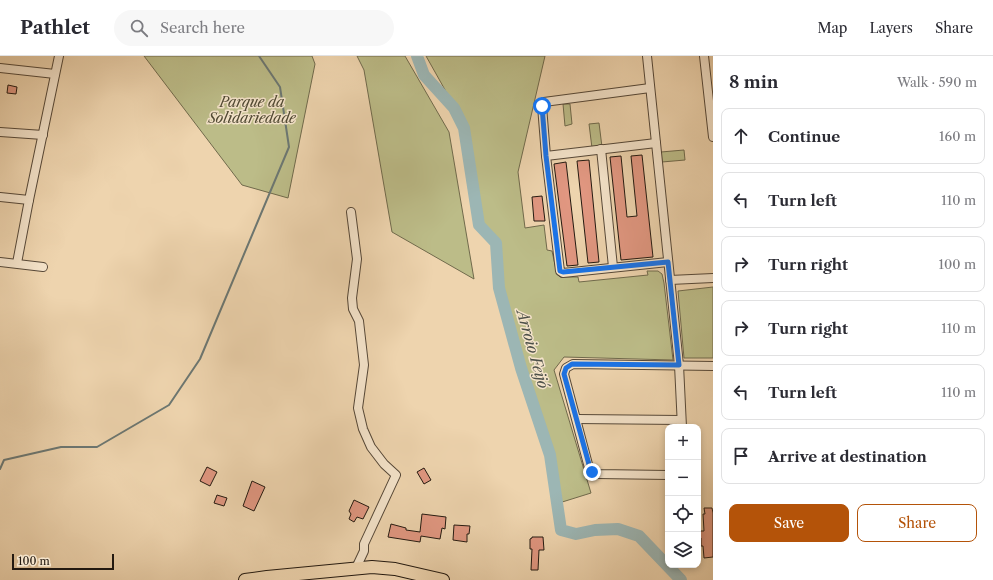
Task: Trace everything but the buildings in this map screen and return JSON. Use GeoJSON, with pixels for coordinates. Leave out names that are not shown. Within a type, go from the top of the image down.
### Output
{"type":"FeatureCollection","features":[{"type":"Feature","properties":{"kind":"main road"},"geometry":{"type":"LineString","coordinates":[[245,580],[267,576],[372,567],[395,569],[443,580]]}},
{"type":"Feature","properties":{"kind":"street"},"geometry":{"type":"LineString","coordinates":[[17,264],[59,56]]}},
{"type":"Feature","properties":{"kind":"street"},"geometry":{"type":"LineString","coordinates":[[577,419],[682,423],[679,365],[647,56]]}},
{"type":"Feature","properties":{"kind":"street"},"geometry":{"type":"LineString","coordinates":[[704,56],[713,137]]}},
{"type":"Feature","properties":{"kind":"street"},"geometry":{"type":"LineString","coordinates":[[0,68],[55,74]]}},
{"type":"Feature","properties":{"kind":"street"},"geometry":{"type":"LineString","coordinates":[[650,88],[544,102],[542,106],[546,156],[560,271],[563,272],[668,262]]}},
{"type":"Feature","properties":{"kind":"street"},"geometry":{"type":"LineString","coordinates":[[0,132],[43,135]]}},
{"type":"Feature","properties":{"kind":"street"},"geometry":{"type":"LineString","coordinates":[[546,156],[656,143]]}},
{"type":"Feature","properties":{"kind":"street"},"geometry":{"type":"LineString","coordinates":[[602,149],[613,267]]}},
{"type":"Feature","properties":{"kind":"street"},"geometry":{"type":"LineString","coordinates":[[0,197],[29,200]]}},
{"type":"Feature","properties":{"kind":"street"},"geometry":{"type":"LineString","coordinates":[[351,212],[357,258],[352,298],[353,308],[359,321],[364,365],[358,408],[371,447],[384,464],[396,475],[364,544],[364,551],[356,568]]}},
{"type":"Feature","properties":{"kind":"street"},"geometry":{"type":"LineString","coordinates":[[0,262],[43,267]]}},
{"type":"Feature","properties":{"kind":"street"},"geometry":{"type":"LineString","coordinates":[[670,280],[713,278]]}},
{"type":"Feature","properties":{"kind":"street"},"geometry":{"type":"LineString","coordinates":[[665,475],[597,474],[592,472],[564,374],[566,368],[572,364],[713,366]]}},
{"type":"Feature","properties":{"kind":"street"},"geometry":{"type":"LineString","coordinates":[[364,551],[372,567]]}},
{"type":"Feature","properties":{"kind":"green space","name":"Parque da Solidariedade"},"geometry":{"type":"Polygon","coordinates":[[[144,56],[312,56],[315,64],[288,198],[242,185],[144,56]]]}},
{"type":"Feature","properties":{"kind":"green space"},"geometry":{"type":"Polygon","coordinates":[[[357,56],[405,56],[449,132],[474,279],[392,232],[364,70],[357,56]]]}},
{"type":"Feature","properties":{"kind":"green space"},"geometry":{"type":"Polygon","coordinates":[[[426,56],[545,56],[518,172],[525,228],[544,225],[547,250],[552,251],[557,274],[560,277],[578,277],[579,282],[648,275],[647,271],[658,271],[662,274],[673,360],[564,357],[554,370],[591,493],[559,503],[553,454],[518,345],[503,289],[499,243],[482,224],[467,129],[426,56]]]}},
{"type":"Feature","properties":{"kind":"green space"},"geometry":{"type":"Polygon","coordinates":[[[563,104],[570,104],[572,124],[565,126],[563,104]]]}},
{"type":"Feature","properties":{"kind":"green space"},"geometry":{"type":"Polygon","coordinates":[[[599,123],[602,147],[592,148],[589,124],[599,123]]]}},
{"type":"Feature","properties":{"kind":"green space"},"geometry":{"type":"Polygon","coordinates":[[[684,150],[685,160],[662,162],[661,152],[684,150]]]}},
{"type":"Feature","properties":{"kind":"green space"},"geometry":{"type":"Polygon","coordinates":[[[713,287],[713,358],[684,358],[678,291],[713,287]]]}},
{"type":"Feature","properties":{"kind":"waterway"},"geometry":{"type":"LineString","coordinates":[[0,469],[4,460],[61,447],[97,447],[169,405],[200,359],[289,147],[280,87],[259,56]]}},
{"type":"Feature","properties":{"kind":"waterway","name":"Arroio Feijó"},"geometry":{"type":"LineString","coordinates":[[417,56],[424,75],[454,108],[464,128],[479,225],[496,243],[499,288],[521,368],[550,455],[561,530],[576,534],[595,530],[618,529],[639,536],[681,580]]}},
{"type":"Feature","properties":{"kind":"route"},"geometry":{"type":"LineString","coordinates":[[542,106],[546,156],[560,271],[563,272],[668,262],[679,365],[572,364],[566,368],[564,374],[592,472]]}}]}
